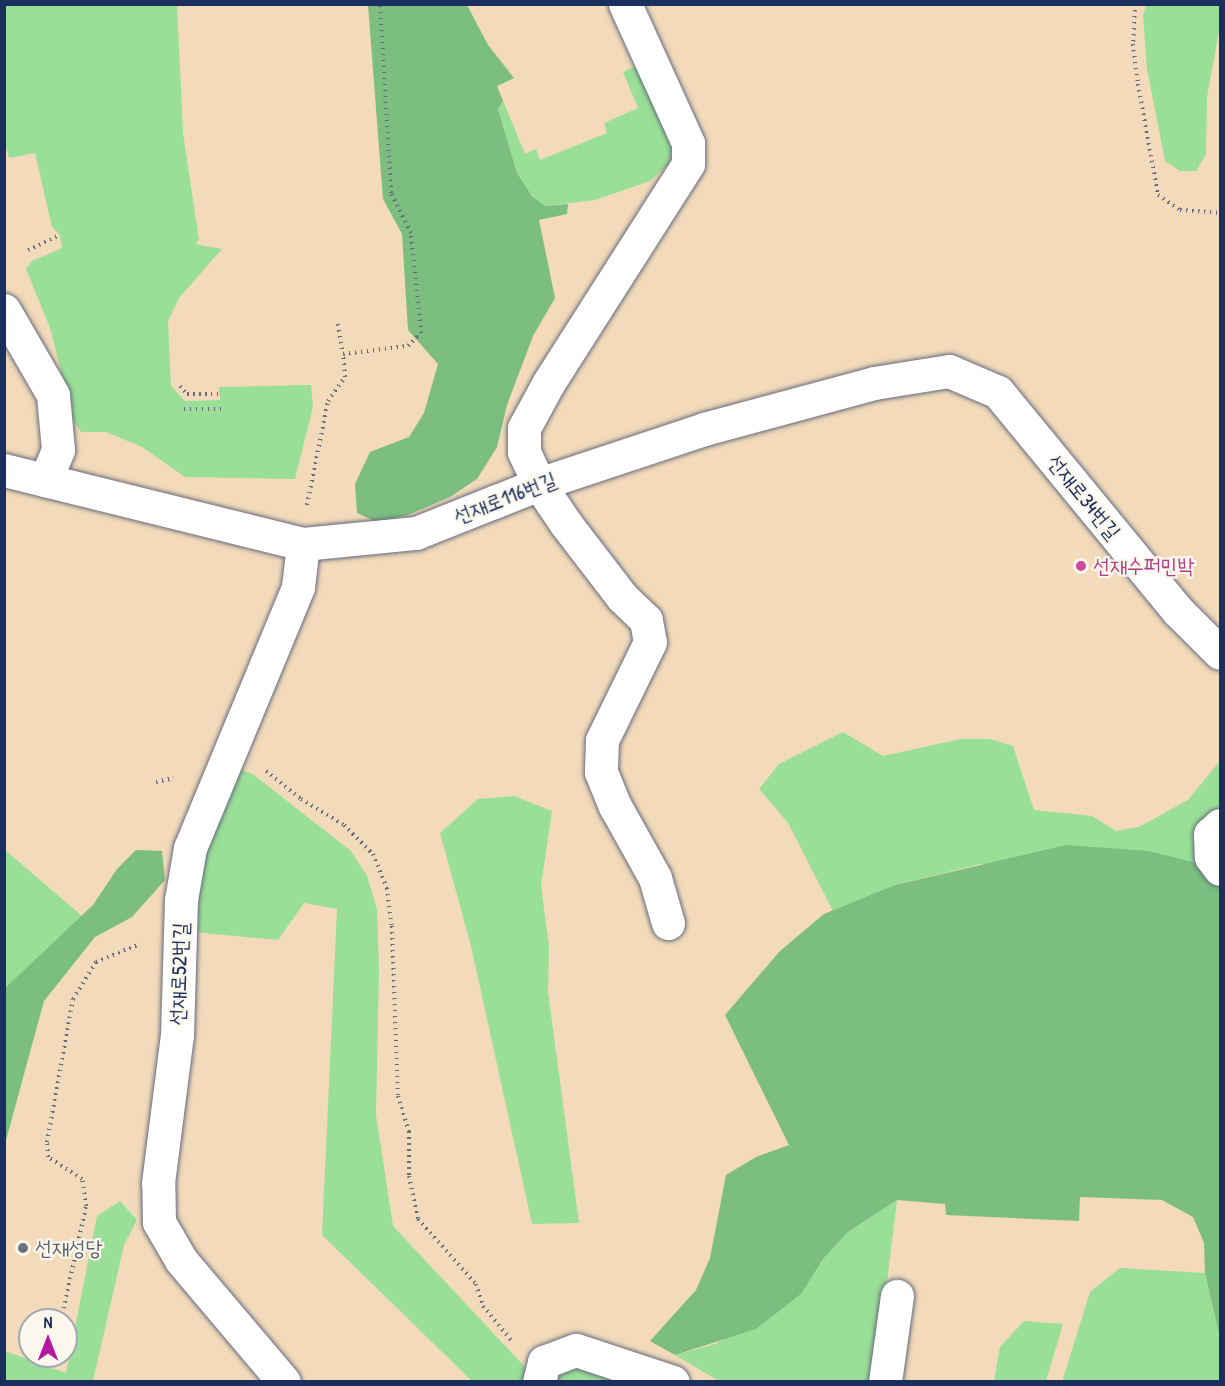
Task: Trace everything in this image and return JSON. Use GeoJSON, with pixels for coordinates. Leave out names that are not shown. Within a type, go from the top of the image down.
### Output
{"type":"FeatureCollection","features":[{"type":"Feature","properties":{"kind":"street"},"geometry":{"type":"LineString","coordinates":[[625,4],[688,143],[688,164],[549,382],[524,428],[524,453],[539,484],[598,568],[646,620],[650,642],[609,721],[602,740],[601,772],[615,806],[655,878],[668,923]]}},
{"type":"Feature","properties":{"kind":"street"},"geometry":{"type":"LineString","coordinates":[[4,310],[52,395],[58,450],[45,480]]}},
{"type":"Feature","properties":{"kind":"street","name":"선재로116번길"},"geometry":{"type":"LineString","coordinates":[[4,470],[303,544],[416,533],[539,484],[705,429],[874,383],[949,371],[998,392]]}},
{"type":"Feature","properties":{"kind":"street","name":"선재로34번길"},"geometry":{"type":"LineString","coordinates":[[998,392],[1178,611],[1221,652]]}},
{"type":"Feature","properties":{"kind":"street","name":"선재로52번길"},"geometry":{"type":"LineString","coordinates":[[284,1382],[181,1260],[159,1222],[158,1183],[177,1035],[181,900],[190,848],[298,587],[303,544]]}},
{"type":"Feature","properties":{"kind":"street"},"geometry":{"type":"LineString","coordinates":[[1221,825],[1210,834],[1211,857],[1221,869]]}},
{"type":"Feature","properties":{"kind":"street"},"geometry":{"type":"LineString","coordinates":[[885,1382],[897,1296]]}},
{"type":"Feature","properties":{"kind":"street"},"geometry":{"type":"LineString","coordinates":[[541,1372],[576,1350],[673,1382]]}},
{"type":"Feature","properties":{"kind":"path"},"geometry":{"type":"LineString","coordinates":[[344,354],[408,346],[421,333],[411,233],[391,193],[380,4]]}},
{"type":"Feature","properties":{"kind":"path"},"geometry":{"type":"LineString","coordinates":[[1135,4],[1133,44],[1158,195],[1180,210],[1221,213]]}},
{"type":"Feature","properties":{"kind":"path"},"geometry":{"type":"LineString","coordinates":[[28,250],[60,235]]}},
{"type":"Feature","properties":{"kind":"path"},"geometry":{"type":"LineString","coordinates":[[303,544],[305,512],[328,401],[345,378],[344,354],[338,324]]}},
{"type":"Feature","properties":{"kind":"path"},"geometry":{"type":"LineString","coordinates":[[180,386],[187,394],[220,394]]}},
{"type":"Feature","properties":{"kind":"path"},"geometry":{"type":"LineString","coordinates":[[184,409],[220,409]]}},
{"type":"Feature","properties":{"kind":"path"},"geometry":{"type":"LineString","coordinates":[[241,725],[252,757],[301,799],[344,825],[373,854],[387,888],[392,926],[398,1096],[409,1131],[409,1176],[418,1219],[477,1284],[483,1306],[504,1335],[541,1372]]}},
{"type":"Feature","properties":{"kind":"path"},"geometry":{"type":"LineString","coordinates":[[64,1308],[86,1206],[82,1179],[48,1157],[47,1142],[73,999],[96,962],[139,944],[164,926],[181,900]]}},
{"type":"Feature","properties":{"kind":"green space"},"geometry":{"type":"Polygon","coordinates":[[[1146,4],[1220,5],[1220,26],[1207,97],[1206,154],[1196,171],[1180,171],[1165,161],[1147,69],[1143,16],[1146,4]]]}},
{"type":"Feature","properties":{"kind":"green space"},"geometry":{"type":"Polygon","coordinates":[[[4,5],[177,5],[183,133],[199,240],[195,244],[222,249],[179,298],[168,321],[171,386],[185,401],[220,400],[219,387],[311,385],[313,407],[295,479],[185,477],[142,447],[106,432],[81,432],[74,422],[50,328],[26,269],[32,261],[62,248],[60,235],[52,227],[35,153],[9,158],[5,143],[4,5]]]}},
{"type":"Feature","properties":{"kind":"green space"},"geometry":{"type":"Polygon","coordinates":[[[368,5],[467,5],[488,45],[514,78],[497,86],[503,101],[498,109],[517,173],[532,196],[545,206],[568,204],[567,214],[539,220],[555,298],[533,336],[507,405],[497,447],[477,479],[450,497],[408,515],[377,522],[357,513],[355,484],[370,452],[409,437],[424,413],[438,364],[408,330],[402,234],[383,199],[368,5]]]}},
{"type":"Feature","properties":{"kind":"green space"},"geometry":{"type":"Polygon","coordinates":[[[640,64],[672,146],[669,164],[650,181],[595,200],[545,206],[532,196],[517,173],[498,109],[503,101],[525,154],[536,149],[540,160],[607,133],[604,123],[638,108],[623,72],[640,64]]]}},
{"type":"Feature","properties":{"kind":"green space"},"geometry":{"type":"Polygon","coordinates":[[[843,732],[883,756],[961,739],[990,739],[1013,746],[1034,810],[1092,816],[1116,831],[1139,827],[1188,800],[1220,761],[1219,867],[980,864],[895,885],[833,911],[788,823],[759,789],[779,764],[843,732]]]}},
{"type":"Feature","properties":{"kind":"green space"},"geometry":{"type":"Polygon","coordinates":[[[238,768],[254,775],[351,851],[367,876],[377,909],[379,968],[376,1115],[393,1226],[526,1368],[527,1381],[472,1381],[322,1235],[337,909],[304,903],[278,940],[194,932],[199,862],[238,768]]]}},
{"type":"Feature","properties":{"kind":"green space"},"geometry":{"type":"Polygon","coordinates":[[[514,796],[552,811],[541,886],[549,946],[548,992],[579,1223],[532,1224],[471,946],[440,833],[478,799],[514,796]]]}},
{"type":"Feature","properties":{"kind":"green space"},"geometry":{"type":"Polygon","coordinates":[[[1066,845],[1149,851],[1220,869],[1220,1338],[1205,1273],[1204,1243],[1193,1217],[1162,1200],[1080,1197],[1079,1221],[946,1215],[945,1204],[897,1200],[848,1232],[823,1259],[802,1293],[756,1329],[675,1355],[650,1341],[696,1290],[710,1258],[726,1175],[756,1157],[789,1145],[725,1015],[780,951],[824,914],[895,885],[1066,845]]]}},
{"type":"Feature","properties":{"kind":"green space"},"geometry":{"type":"Polygon","coordinates":[[[5,850],[82,916],[5,988],[5,850]]]}},
{"type":"Feature","properties":{"kind":"green space"},"geometry":{"type":"Polygon","coordinates":[[[136,850],[162,851],[165,880],[132,917],[95,937],[44,1001],[5,1144],[5,988],[93,905],[117,869],[136,850]]]}},
{"type":"Feature","properties":{"kind":"green space"},"geometry":{"type":"Polygon","coordinates":[[[897,1200],[875,1381],[719,1381],[675,1355],[715,1344],[802,1293],[823,1259],[848,1232],[897,1200]]]}},
{"type":"Feature","properties":{"kind":"green space"},"geometry":{"type":"Polygon","coordinates":[[[120,1201],[137,1220],[124,1245],[93,1381],[5,1381],[5,1351],[18,1356],[18,1368],[52,1368],[66,1373],[67,1368],[78,1368],[78,1312],[97,1216],[120,1201]]]}},
{"type":"Feature","properties":{"kind":"green space"},"geometry":{"type":"Polygon","coordinates":[[[1120,1268],[1205,1273],[1220,1338],[1220,1381],[1062,1382],[1090,1292],[1120,1268]]]}},
{"type":"Feature","properties":{"kind":"green space"},"geometry":{"type":"Polygon","coordinates":[[[1024,1321],[1063,1324],[1046,1381],[994,1381],[1000,1347],[1024,1321]]]}},
{"type":"Feature","properties":{"kind":"green space"},"geometry":{"type":"Polygon","coordinates":[[[572,1368],[591,1368],[629,1382],[555,1382],[559,1374],[572,1368]]]}},
{"type":"Feature","properties":{"kind":"place","name":"선재수퍼민박"},"geometry":{"type":"Point","coordinates":[1081,566]}},
{"type":"Feature","properties":{"kind":"place","name":"선재성당"},"geometry":{"type":"Point","coordinates":[23,1248]}}]}
